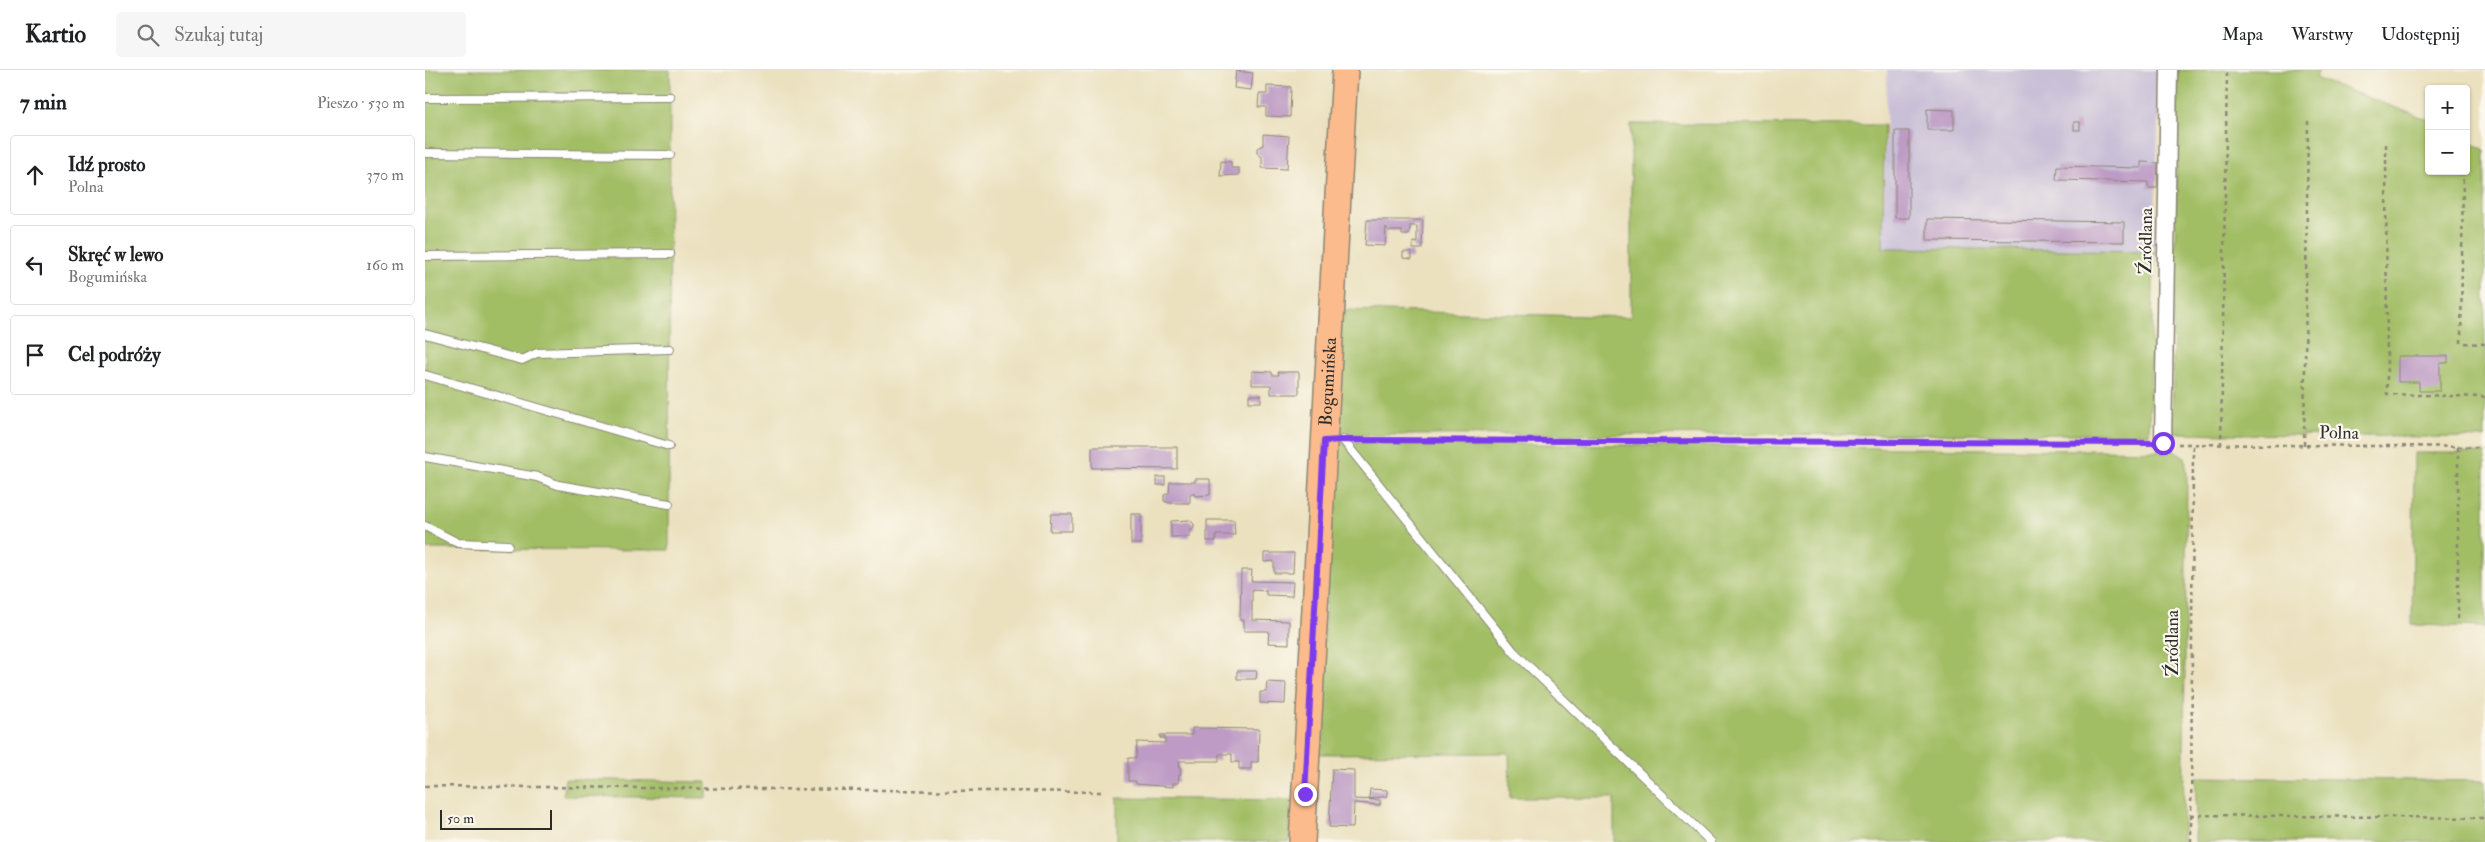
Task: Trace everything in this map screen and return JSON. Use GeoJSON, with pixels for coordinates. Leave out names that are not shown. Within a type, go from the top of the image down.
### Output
{"type":"FeatureCollection","features":[{"type":"Feature","properties":{"kind":"main road","name":"Bogumińska"},"geometry":{"type":"LineString","coordinates":[[1302,842],[1345,70]]}},
{"type":"Feature","properties":{"kind":"street","name":"Źródlana"},"geometry":{"type":"LineString","coordinates":[[2163,443],[2169,70]]}},
{"type":"Feature","properties":{"kind":"lane"},"geometry":{"type":"LineString","coordinates":[[425,98],[670,97]]}},
{"type":"Feature","properties":{"kind":"lane"},"geometry":{"type":"LineString","coordinates":[[425,153],[670,155]]}},
{"type":"Feature","properties":{"kind":"lane"},"geometry":{"type":"LineString","coordinates":[[425,256],[670,254]]}},
{"type":"Feature","properties":{"kind":"lane"},"geometry":{"type":"LineString","coordinates":[[425,334],[522,360],[537,353],[669,349]]}},
{"type":"Feature","properties":{"kind":"lane"},"geometry":{"type":"LineString","coordinates":[[425,374],[669,446]]}},
{"type":"Feature","properties":{"kind":"lane"},"geometry":{"type":"LineString","coordinates":[[1343,440],[1514,652],[1711,842]]}},
{"type":"Feature","properties":{"kind":"lane"},"geometry":{"type":"LineString","coordinates":[[425,457],[537,477],[558,485],[669,504]]}},
{"type":"Feature","properties":{"kind":"lane"},"geometry":{"type":"LineString","coordinates":[[425,526],[458,543],[508,545]]}},
{"type":"Feature","properties":{"kind":"path"},"geometry":{"type":"LineString","coordinates":[[2221,445],[2227,70]]}},
{"type":"Feature","properties":{"kind":"path"},"geometry":{"type":"LineString","coordinates":[[2304,445],[2308,121]]}},
{"type":"Feature","properties":{"kind":"path"},"geometry":{"type":"LineString","coordinates":[[2386,144],[2387,394],[2485,397]]}},
{"type":"Feature","properties":{"kind":"path"},"geometry":{"type":"LineString","coordinates":[[2463,175],[2461,343],[2485,344]]}},
{"type":"Feature","properties":{"kind":"path"},"geometry":{"type":"LineString","coordinates":[[1343,440],[2163,443]]}},
{"type":"Feature","properties":{"kind":"path","name":"Polna"},"geometry":{"type":"LineString","coordinates":[[2193,444],[2485,447]]}},
{"type":"Feature","properties":{"kind":"path","name":"Źródlana"},"geometry":{"type":"LineString","coordinates":[[2191,842],[2193,444]]}},
{"type":"Feature","properties":{"kind":"path"},"geometry":{"type":"LineString","coordinates":[[2458,447],[2458,622]]}},
{"type":"Feature","properties":{"kind":"path"},"geometry":{"type":"LineString","coordinates":[[425,786],[1101,792]]}},
{"type":"Feature","properties":{"kind":"path"},"geometry":{"type":"LineString","coordinates":[[2191,815],[2485,818]]}},
{"type":"Feature","properties":{"kind":"shaded area"},"geometry":{"type":"Polygon","coordinates":[[[1887,70],[2160,70],[2154,251],[1883,248],[1887,70]]]}},
{"type":"Feature","properties":{"kind":"green space"},"geometry":{"type":"Polygon","coordinates":[[[425,70],[670,70],[669,550],[425,549],[425,70]]]}},
{"type":"Feature","properties":{"kind":"green space"},"geometry":{"type":"Polygon","coordinates":[[[2178,70],[2319,70],[2315,78],[2425,119],[2425,175],[2470,175],[2470,142],[2485,150],[2485,438],[2172,433],[2178,70]]]}},
{"type":"Feature","properties":{"kind":"green space"},"geometry":{"type":"Polygon","coordinates":[[[1631,124],[1884,125],[1883,248],[2154,251],[2149,434],[1333,435],[1340,310],[1631,317],[1631,124]]]}},
{"type":"Feature","properties":{"kind":"green space"},"geometry":{"type":"Polygon","coordinates":[[[1347,442],[2175,451],[2185,457],[2187,474],[2183,842],[1614,842],[1614,798],[1510,798],[1509,753],[1317,754],[1335,446],[1347,442]]]}},
{"type":"Feature","properties":{"kind":"green space"},"geometry":{"type":"Polygon","coordinates":[[[2414,453],[2485,453],[2485,627],[2412,625],[2414,453]]]}},
{"type":"Feature","properties":{"kind":"green space"},"geometry":{"type":"Polygon","coordinates":[[[2196,777],[2485,781],[2485,842],[2195,842],[2196,777]]]}},
{"type":"Feature","properties":{"kind":"green space"},"geometry":{"type":"Polygon","coordinates":[[[565,779],[707,782],[707,798],[563,796],[565,779]]]}},
{"type":"Feature","properties":{"kind":"green space"},"geometry":{"type":"Polygon","coordinates":[[[1117,798],[1292,800],[1289,842],[1117,842],[1117,798]]]}},
{"type":"Feature","properties":{"kind":"building"},"geometry":{"type":"Polygon","coordinates":[[[1236,71],[1253,73],[1251,90],[1234,88],[1236,71]]]}},
{"type":"Feature","properties":{"kind":"building"},"geometry":{"type":"Polygon","coordinates":[[[1267,86],[1291,87],[1290,117],[1266,116],[1266,107],[1258,107],[1259,94],[1267,94],[1267,86]]]}},
{"type":"Feature","properties":{"kind":"building"},"geometry":{"type":"Polygon","coordinates":[[[1927,109],[1954,110],[1954,130],[1927,130],[1927,109]]]}},
{"type":"Feature","properties":{"kind":"building"},"geometry":{"type":"Polygon","coordinates":[[[2074,122],[2080,122],[2080,130],[2074,130],[2074,122]]]}},
{"type":"Feature","properties":{"kind":"building"},"geometry":{"type":"Polygon","coordinates":[[[1895,131],[1909,131],[1909,218],[1895,218],[1895,131]]]}},
{"type":"Feature","properties":{"kind":"building"},"geometry":{"type":"Polygon","coordinates":[[[1263,134],[1289,136],[1287,169],[1262,168],[1262,157],[1257,153],[1257,148],[1263,145],[1263,134]]]}},
{"type":"Feature","properties":{"kind":"building"},"geometry":{"type":"Polygon","coordinates":[[[1221,161],[1231,162],[1231,168],[1239,168],[1239,175],[1220,176],[1221,161]]]}},
{"type":"Feature","properties":{"kind":"building"},"geometry":{"type":"Polygon","coordinates":[[[2141,162],[2158,163],[2157,188],[2148,188],[2148,182],[2056,180],[2057,166],[2141,168],[2141,162]]]}},
{"type":"Feature","properties":{"kind":"building"},"geometry":{"type":"Polygon","coordinates":[[[1927,219],[2124,222],[2124,242],[1927,240],[1927,219]]]}},
{"type":"Feature","properties":{"kind":"building"},"geometry":{"type":"Polygon","coordinates":[[[1367,220],[1423,220],[1422,249],[1413,249],[1413,242],[1417,243],[1417,226],[1410,226],[1409,235],[1402,235],[1402,231],[1389,231],[1386,227],[1385,246],[1365,245],[1367,220]]]}},
{"type":"Feature","properties":{"kind":"building"},"geometry":{"type":"Polygon","coordinates":[[[1403,252],[1412,252],[1412,259],[1403,258],[1403,252]]]}},
{"type":"Feature","properties":{"kind":"building"},"geometry":{"type":"Polygon","coordinates":[[[2398,356],[2448,356],[2448,363],[2440,363],[2440,391],[2419,391],[2419,382],[2398,382],[2398,356]]]}},
{"type":"Feature","properties":{"kind":"building"},"geometry":{"type":"Polygon","coordinates":[[[1252,371],[1272,372],[1272,375],[1279,375],[1278,372],[1299,372],[1299,394],[1271,394],[1271,385],[1252,385],[1252,371]]]}},
{"type":"Feature","properties":{"kind":"building"},"geometry":{"type":"Polygon","coordinates":[[[1249,395],[1261,395],[1261,402],[1249,402],[1249,395]]]}},
{"type":"Feature","properties":{"kind":"building"},"geometry":{"type":"Polygon","coordinates":[[[1092,447],[1177,447],[1177,469],[1092,468],[1092,447]]]}},
{"type":"Feature","properties":{"kind":"building"},"geometry":{"type":"Polygon","coordinates":[[[1157,477],[1165,477],[1165,485],[1157,485],[1157,477]]]}},
{"type":"Feature","properties":{"kind":"building"},"geometry":{"type":"Polygon","coordinates":[[[1195,479],[1210,479],[1210,495],[1195,496],[1195,494],[1190,494],[1190,503],[1169,503],[1164,501],[1164,495],[1169,493],[1170,482],[1195,482],[1195,479]]]}},
{"type":"Feature","properties":{"kind":"building"},"geometry":{"type":"Polygon","coordinates":[[[1051,514],[1072,514],[1072,531],[1050,531],[1051,514]]]}},
{"type":"Feature","properties":{"kind":"building"},"geometry":{"type":"Polygon","coordinates":[[[1131,514],[1141,514],[1141,544],[1131,544],[1131,514]]]}},
{"type":"Feature","properties":{"kind":"building"},"geometry":{"type":"Polygon","coordinates":[[[1190,520],[1194,524],[1194,528],[1190,531],[1190,537],[1171,537],[1171,521],[1190,520]]]}},
{"type":"Feature","properties":{"kind":"building"},"geometry":{"type":"Polygon","coordinates":[[[1207,520],[1234,520],[1235,535],[1216,535],[1216,541],[1207,541],[1207,520]]]}},
{"type":"Feature","properties":{"kind":"building"},"geometry":{"type":"Polygon","coordinates":[[[1264,553],[1294,553],[1293,573],[1274,573],[1274,561],[1264,562],[1264,553]]]}},
{"type":"Feature","properties":{"kind":"building"},"geometry":{"type":"Polygon","coordinates":[[[1241,570],[1252,570],[1251,581],[1293,582],[1292,596],[1266,595],[1266,591],[1252,590],[1252,620],[1289,621],[1289,644],[1268,643],[1269,631],[1244,631],[1244,620],[1240,620],[1241,570]]]}},
{"type":"Feature","properties":{"kind":"building"},"geometry":{"type":"Polygon","coordinates":[[[1237,671],[1257,671],[1256,679],[1237,679],[1237,671]]]}},
{"type":"Feature","properties":{"kind":"building"},"geometry":{"type":"Polygon","coordinates":[[[1267,682],[1286,683],[1285,704],[1260,703],[1260,692],[1266,692],[1267,682]]]}},
{"type":"Feature","properties":{"kind":"building"},"geometry":{"type":"Polygon","coordinates":[[[1192,728],[1259,729],[1258,762],[1251,762],[1251,769],[1239,769],[1239,762],[1232,762],[1232,754],[1219,754],[1219,761],[1179,761],[1181,774],[1179,774],[1178,783],[1173,783],[1173,787],[1136,784],[1136,781],[1128,781],[1128,758],[1136,758],[1137,742],[1165,743],[1165,738],[1160,738],[1160,735],[1192,735],[1192,728]]]}},
{"type":"Feature","properties":{"kind":"building"},"geometry":{"type":"Polygon","coordinates":[[[1332,769],[1354,770],[1354,799],[1380,800],[1380,805],[1354,803],[1353,828],[1329,827],[1332,769]]]}},
{"type":"Feature","properties":{"kind":"building"},"geometry":{"type":"Polygon","coordinates":[[[1370,789],[1387,790],[1387,796],[1369,799],[1370,789]]]}},
{"type":"Feature","properties":{"kind":"route"},"geometry":{"type":"LineString","coordinates":[[1305,794],[1324,441],[2163,443]]}}]}
